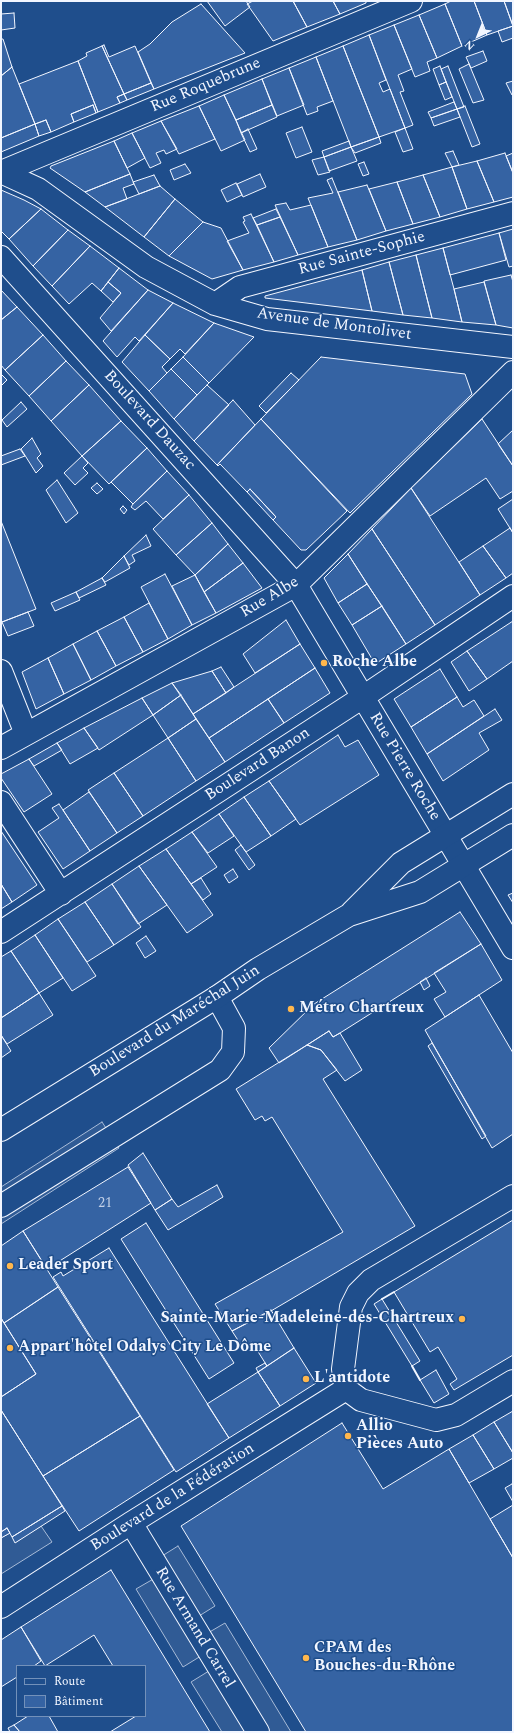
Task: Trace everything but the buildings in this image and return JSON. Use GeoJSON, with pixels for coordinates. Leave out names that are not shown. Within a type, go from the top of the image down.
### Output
{"type":"FeatureCollection","features":[{"type":"Feature","properties":{"kind":"street","name":"Rue Roquebrune"},"geometry":{"type":"LineString","coordinates":[[1,172],[412,1]]}},
{"type":"Feature","properties":{"kind":"street","name":"Avenue de Montolivet"},"geometry":{"type":"LineString","coordinates":[[1,172],[38,189],[146,267],[215,304],[267,319],[513,347]]}},
{"type":"Feature","properties":{"kind":"street","name":"Rue Sainte-Sophie"},"geometry":{"type":"LineString","coordinates":[[215,304],[240,287],[513,214]]}},
{"type":"Feature","properties":{"kind":"street","name":"Boulevard Dauzac"},"geometry":{"type":"LineString","coordinates":[[1,257],[296,585]]}},
{"type":"Feature","properties":{"kind":"street","name":"Rue Albe"},"geometry":{"type":"LineString","coordinates":[[1,748],[296,585],[513,372]]}},
{"type":"Feature","properties":{"kind":"street","name":"Rue Pierre Roche"},"geometry":{"type":"LineString","coordinates":[[296,585],[513,948]]}},
{"type":"Feature","properties":{"kind":"street","name":"Boulevard Banon"},"geometry":{"type":"LineString","coordinates":[[1,932],[363,697],[513,596]]}},
{"type":"Feature","properties":{"kind":"street"},"geometry":{"type":"LineString","coordinates":[[1,671],[26,734]]}},
{"type":"Feature","properties":{"kind":"street","name":"Boulevard du Maréchal Juin"},"geometry":{"type":"LineString","coordinates":[[350,915],[401,863],[513,794]]}},
{"type":"Feature","properties":{"kind":"street"},"geometry":{"type":"LineString","coordinates":[[1,802],[61,894]]}},
{"type":"Feature","properties":{"kind":"street","name":"Boulevard du Maréchal Juin"},"geometry":{"type":"LineString","coordinates":[[1,1130],[217,997],[258,969],[350,915],[420,892],[513,835]]}},
{"type":"Feature","properties":{"kind":"street"},"geometry":{"type":"LineString","coordinates":[[1,1206],[220,1070],[233,1052],[234,1028],[217,997]]}},
{"type":"Feature","properties":{"kind":"street"},"geometry":{"type":"LineString","coordinates":[[513,1196],[370,1280],[358,1293],[351,1307],[343,1369],[346,1389],[361,1400],[436,1420],[456,1414],[513,1382]]}},
{"type":"Feature","properties":{"kind":"street","name":"Boulevard de la Fédération"},"geometry":{"type":"LineString","coordinates":[[1,1607],[131,1523],[346,1389]]}},
{"type":"Feature","properties":{"kind":"street","name":"Rue Armand Carrel"},"geometry":{"type":"LineString","coordinates":[[131,1523],[258,1732]]}},
{"type":"Feature","properties":{"kind":"shaded area"},"geometry":{"type":"Polygon","coordinates":[[[102,1122],[119,1148],[1,1224],[1,1187],[102,1122]]]}},
{"type":"Feature","properties":{"kind":"shaded area"},"geometry":{"type":"Polygon","coordinates":[[[41,1526],[52,1542],[1,1574],[1,1538],[10,1533],[16,1542],[41,1526]]]}},
{"type":"Feature","properties":{"kind":"shaded area"},"geometry":{"type":"Polygon","coordinates":[[[178,1546],[215,1606],[191,1621],[201,1637],[225,1623],[291,1732],[222,1732],[191,1682],[217,1666],[209,1651],[183,1667],[136,1589],[162,1574],[154,1561],[178,1546]]]}},
{"type":"Feature","properties":{"kind":"wall"},"geometry":{"type":"LineString","coordinates":[[382,1299],[394,1292]]}},
{"type":"Feature","properties":{"kind":"wall"},"geometry":{"type":"LineString","coordinates":[[412,1366],[420,1380]]}},
{"type":"Feature","properties":{"kind":"place","name":"Roche Albe"},"geometry":{"type":"Point","coordinates":[324,663]}},
{"type":"Feature","properties":{"kind":"place","name":"Métro Chartreux"},"geometry":{"type":"Point","coordinates":[291,1009]}},
{"type":"Feature","properties":{"kind":"place","name":"Leader Sport"},"geometry":{"type":"Point","coordinates":[10,1266]}},
{"type":"Feature","properties":{"kind":"place","name":"Sainte-Marie-Madeleine-des-Chartreux"},"geometry":{"type":"Point","coordinates":[462,1319]}},
{"type":"Feature","properties":{"kind":"place","name":"Appart'hôtel Odalys City Le Dôme"},"geometry":{"type":"Point","coordinates":[10,1348]}},
{"type":"Feature","properties":{"kind":"place","name":"L'antidote"},"geometry":{"type":"Point","coordinates":[306,1379]}},
{"type":"Feature","properties":{"kind":"place","name":"Allio Pièces Auto"},"geometry":{"type":"Point","coordinates":[348,1436]}},
{"type":"Feature","properties":{"kind":"place","name":"CPAM des Bouches-du-Rhône"},"geometry":{"type":"Point","coordinates":[306,1658]}}]}
